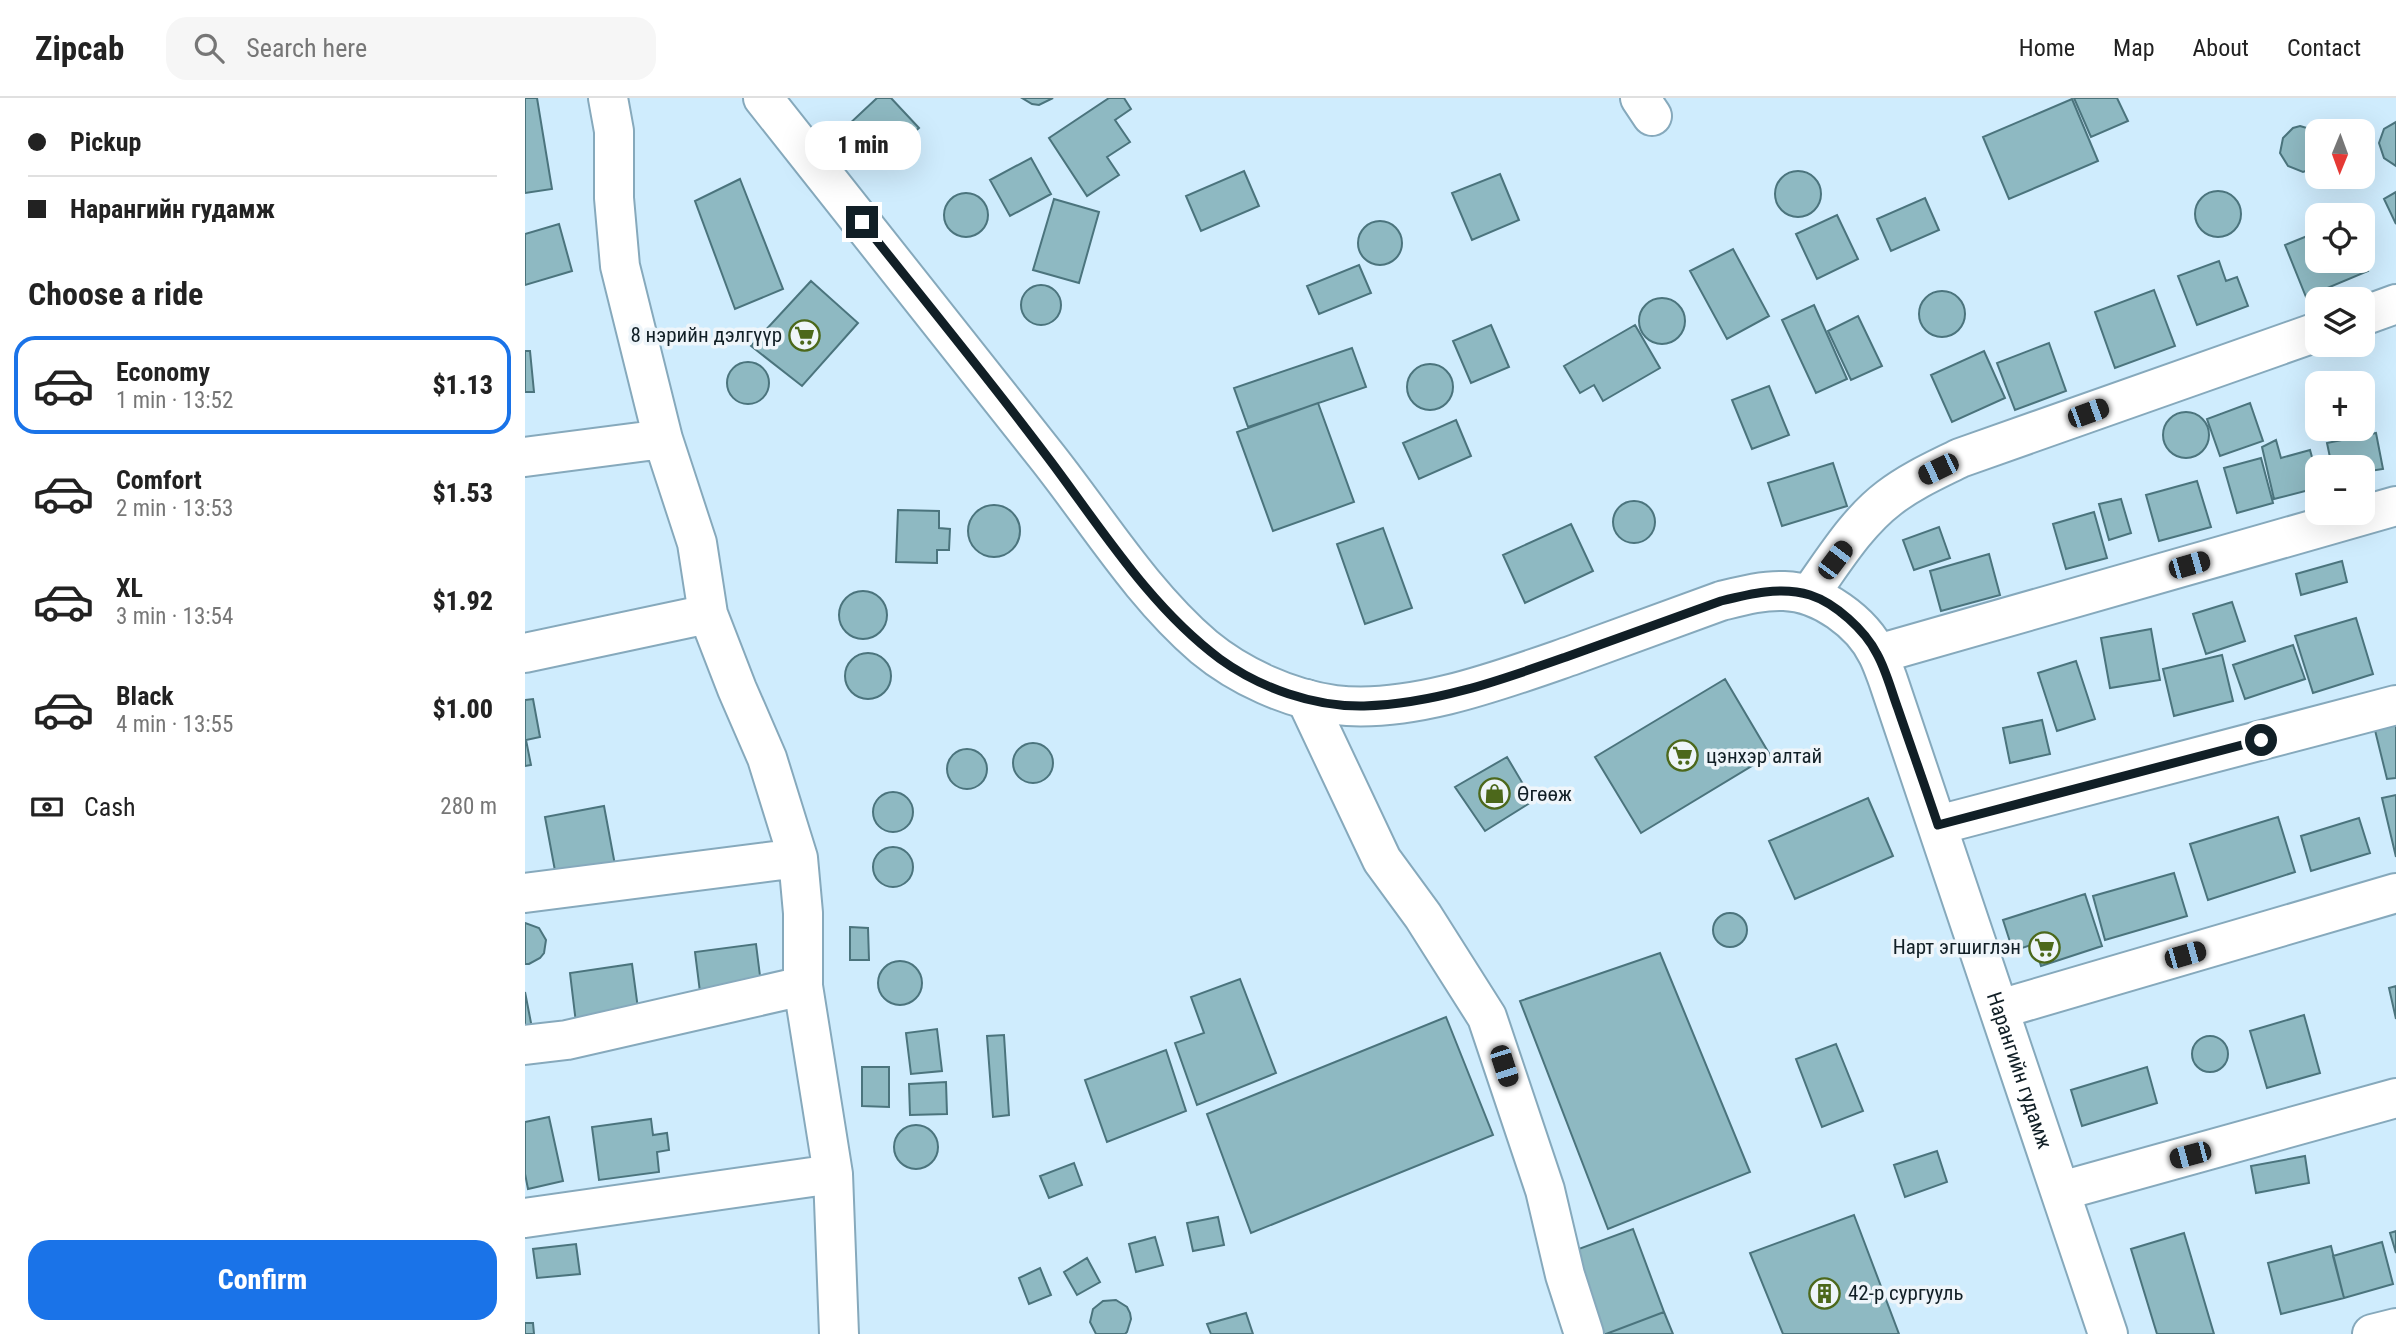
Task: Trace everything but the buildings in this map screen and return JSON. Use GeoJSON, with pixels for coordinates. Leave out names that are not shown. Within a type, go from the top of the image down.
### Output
{"type":"FeatureCollection","features":[{"type":"Feature","properties":{"kind":"street"},"geometry":{"type":"LineString","coordinates":[[608,98],[614,131],[614,198],[620,266],[663,439],[697,543],[708,614],[767,758],[797,858],[803,914],[803,986],[833,1174],[839,1334]]}},
{"type":"Feature","properties":{"kind":"street","name":"Нарангийн гудамж"},"geometry":{"type":"LineString","coordinates":[[763,98],[1171,615],[1223,661],[1274,688],[1335,705],[1365,706],[1450,694],[1500,681],[1721,601],[1753,593],[1809,595],[1824,602],[1850,621],[1878,654],[2108,1334]]}},
{"type":"Feature","properties":{"kind":"street"},"geometry":{"type":"LineString","coordinates":[[2375,312],[2396,304]]}},
{"type":"Feature","properties":{"kind":"street"},"geometry":{"type":"LineString","coordinates":[[1809,595],[1855,533],[1887,499],[1916,480],[1960,458],[2305,336]]}},
{"type":"Feature","properties":{"kind":"street"},"geometry":{"type":"LineString","coordinates":[[525,457],[663,439]]}},
{"type":"Feature","properties":{"kind":"street"},"geometry":{"type":"LineString","coordinates":[[1878,654],[2396,506]]}},
{"type":"Feature","properties":{"kind":"street"},"geometry":{"type":"LineString","coordinates":[[525,653],[708,614]]}},
{"type":"Feature","properties":{"kind":"street"},"geometry":{"type":"LineString","coordinates":[[1306,699],[1382,860],[1423,916],[1487,1017],[1545,1190],[1565,1275],[1584,1334]]}},
{"type":"Feature","properties":{"kind":"street"},"geometry":{"type":"LineString","coordinates":[[1938,825],[2396,705]]}},
{"type":"Feature","properties":{"kind":"street"},"geometry":{"type":"LineString","coordinates":[[525,893],[797,858]]}},
{"type":"Feature","properties":{"kind":"street"},"geometry":{"type":"LineString","coordinates":[[2000,1009],[2396,893]]}},
{"type":"Feature","properties":{"kind":"street"},"geometry":{"type":"LineString","coordinates":[[525,1045],[567,1040],[803,986]]}},
{"type":"Feature","properties":{"kind":"street"},"geometry":{"type":"LineString","coordinates":[[2061,1191],[2396,1098]]}},
{"type":"Feature","properties":{"kind":"street"},"geometry":{"type":"LineString","coordinates":[[525,1218],[833,1174]]}},
{"type":"Feature","properties":{"kind":"street"},"geometry":{"type":"LineString","coordinates":[[2372,1334],[2396,1328]]}},
{"type":"Feature","properties":{"kind":"place","name":"8 нэрийн дэлгүүр"},"geometry":{"type":"Point","coordinates":[805,335]}},
{"type":"Feature","properties":{"kind":"place","name":"цэнхэр алтай"},"geometry":{"type":"Point","coordinates":[1683,756]}},
{"type":"Feature","properties":{"kind":"place","name":"Өгөөж"},"geometry":{"type":"Point","coordinates":[1494,794]}},
{"type":"Feature","properties":{"kind":"place","name":"Нарт эгшиглэн"},"geometry":{"type":"Point","coordinates":[2044,947]}},
{"type":"Feature","properties":{"kind":"place","name":"42-p сургууль"},"geometry":{"type":"Point","coordinates":[1825,1293]}},
{"type":"Feature","properties":{"kind":"route"},"geometry":{"type":"LineString","coordinates":[[862,222],[1171,615],[1223,661],[1274,688],[1335,705],[1365,706],[1450,694],[1500,681],[1721,601],[1753,593],[1784,591],[1809,595],[1824,602],[1850,621],[1878,654],[1938,825],[2261,740]]}}]}
